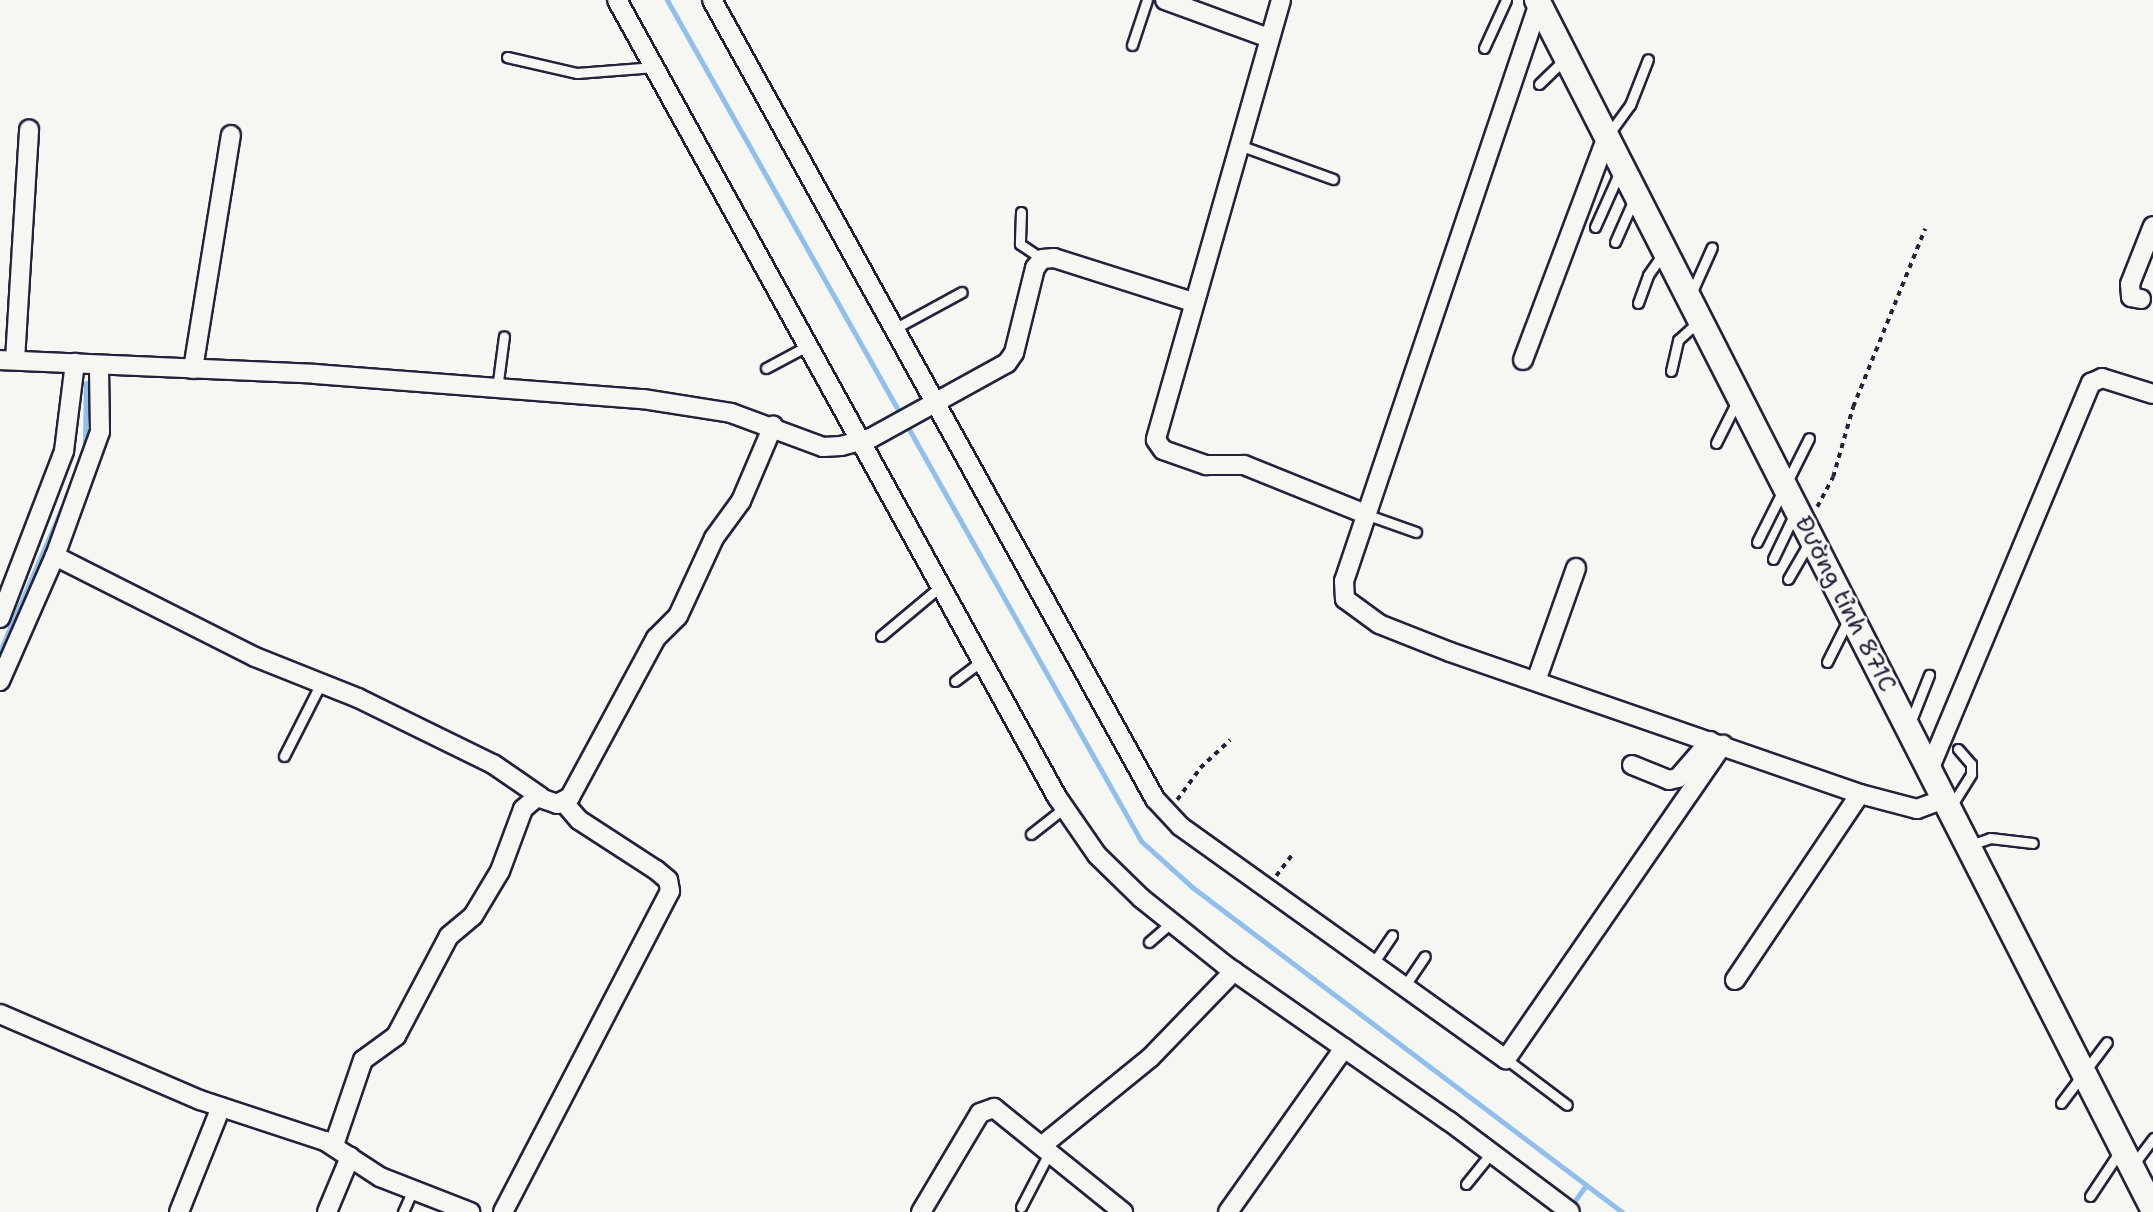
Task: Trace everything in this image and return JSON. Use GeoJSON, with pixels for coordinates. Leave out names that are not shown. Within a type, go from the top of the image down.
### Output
{"type":"FeatureCollection","features":[{"type":"Feature","properties":{"kind":"main road","name":"Đường tỉnh 871C"},"geometry":{"type":"LineString","coordinates":[[1538,1],[1967,846],[2127,1157],[2151,1198]]}},
{"type":"Feature","properties":{"kind":"street"},"geometry":{"type":"LineString","coordinates":[[617,0],[809,345],[867,440],[1064,808],[1104,862],[1172,922],[1234,971],[1570,1212]]}},
{"type":"Feature","properties":{"kind":"street"},"geometry":{"type":"LineString","coordinates":[[712,0],[934,405],[1167,813],[1371,967],[1506,1059],[1716,743]]}},
{"type":"Feature","properties":{"kind":"street"},"geometry":{"type":"LineString","coordinates":[[1165,0],[1269,38]]}},
{"type":"Feature","properties":{"kind":"street"},"geometry":{"type":"LineString","coordinates":[[1281,0],[1164,399],[1158,446],[1206,465],[1244,465],[1365,514]]}},
{"type":"Feature","properties":{"kind":"street"},"geometry":{"type":"LineString","coordinates":[[1538,1],[1365,514],[1344,580],[1345,600],[1389,629],[1860,794],[1917,808],[1947,804]]}},
{"type":"Feature","properties":{"kind":"street"},"geometry":{"type":"LineString","coordinates":[[29,129],[7,360],[193,369],[692,405],[773,426],[823,447],[867,440],[934,405],[1012,358],[1035,268],[1042,259],[1054,258],[1193,302]]}},
{"type":"Feature","properties":{"kind":"street"},"geometry":{"type":"LineString","coordinates":[[193,369],[231,135]]}},
{"type":"Feature","properties":{"kind":"street"},"geometry":{"type":"LineString","coordinates":[[1523,360],[1607,136]]}},
{"type":"Feature","properties":{"kind":"street"},"geometry":{"type":"LineString","coordinates":[[2141,299],[2131,297],[2130,284],[2153,226]]}},
{"type":"Feature","properties":{"kind":"street"},"geometry":{"type":"LineString","coordinates":[[0,618],[64,451],[75,363]]}},
{"type":"Feature","properties":{"kind":"street"},"geometry":{"type":"LineString","coordinates":[[0,681],[55,556],[100,432],[99,365]]}},
{"type":"Feature","properties":{"kind":"street"},"geometry":{"type":"LineString","coordinates":[[1929,770],[2091,383],[2102,377],[2153,394]]}},
{"type":"Feature","properties":{"kind":"street"},"geometry":{"type":"LineString","coordinates":[[564,803],[656,638],[678,616],[714,538],[741,502],[773,426]]}},
{"type":"Feature","properties":{"kind":"street"},"geometry":{"type":"LineString","coordinates":[[55,556],[255,657],[321,683],[493,764],[541,797],[564,803],[579,820],[667,880],[670,891],[503,1212]]}},
{"type":"Feature","properties":{"kind":"street"},"geometry":{"type":"LineString","coordinates":[[1536,681],[1576,568]]}},
{"type":"Feature","properties":{"kind":"street"},"geometry":{"type":"LineString","coordinates":[[1632,765],[1669,780],[1678,778],[1716,743]]}},
{"type":"Feature","properties":{"kind":"street"},"geometry":{"type":"LineString","coordinates":[[1735,980],[1860,794]]}},
{"type":"Feature","properties":{"kind":"street"},"geometry":{"type":"LineString","coordinates":[[334,1145],[363,1060],[396,1036],[449,936],[473,916],[500,871],[523,809],[541,797]]}},
{"type":"Feature","properties":{"kind":"street"},"geometry":{"type":"LineString","coordinates":[[1047,1148],[1150,1058],[1234,971]]}},
{"type":"Feature","properties":{"kind":"street"},"geometry":{"type":"LineString","coordinates":[[0,1014],[221,1107],[334,1145],[380,1177],[470,1212]]}},
{"type":"Feature","properties":{"kind":"street"},"geometry":{"type":"LineString","coordinates":[[1228,1212],[1344,1048]]}},
{"type":"Feature","properties":{"kind":"street"},"geometry":{"type":"LineString","coordinates":[[179,1212],[221,1107]]}},
{"type":"Feature","properties":{"kind":"street"},"geometry":{"type":"LineString","coordinates":[[921,1212],[985,1109],[1002,1112],[1123,1212]]}},
{"type":"Feature","properties":{"kind":"street"},"geometry":{"type":"LineString","coordinates":[[327,1212],[350,1157]]}},
{"type":"Feature","properties":{"kind":"lane"},"geometry":{"type":"LineString","coordinates":[[1132,45],[1147,0]]}},
{"type":"Feature","properties":{"kind":"lane"},"geometry":{"type":"LineString","coordinates":[[1485,48],[1506,0]]}},
{"type":"Feature","properties":{"kind":"lane"},"geometry":{"type":"LineString","coordinates":[[507,57],[577,74],[655,67]]}},
{"type":"Feature","properties":{"kind":"lane"},"geometry":{"type":"LineString","coordinates":[[1539,83],[1567,58]]}},
{"type":"Feature","properties":{"kind":"lane"},"geometry":{"type":"LineString","coordinates":[[1607,136],[1630,105],[1648,59]]}},
{"type":"Feature","properties":{"kind":"lane"},"geometry":{"type":"LineString","coordinates":[[1239,145],[1333,179]]}},
{"type":"Feature","properties":{"kind":"lane"},"geometry":{"type":"LineString","coordinates":[[1595,227],[1622,167]]}},
{"type":"Feature","properties":{"kind":"lane"},"geometry":{"type":"LineString","coordinates":[[1615,242],[1636,194]]}},
{"type":"Feature","properties":{"kind":"lane"},"geometry":{"type":"LineString","coordinates":[[1021,212],[1020,244],[1042,259]]}},
{"type":"Feature","properties":{"kind":"lane"},"geometry":{"type":"LineString","coordinates":[[1671,371],[1678,340],[1695,309],[1712,247]]}},
{"type":"Feature","properties":{"kind":"lane"},"geometry":{"type":"LineString","coordinates":[[1638,303],[1648,275],[1665,250]]}},
{"type":"Feature","properties":{"kind":"lane"},"geometry":{"type":"LineString","coordinates":[[894,329],[962,292]]}},
{"type":"Feature","properties":{"kind":"lane"},"geometry":{"type":"LineString","coordinates":[[497,390],[504,336]]}},
{"type":"Feature","properties":{"kind":"lane"},"geometry":{"type":"LineString","coordinates":[[766,368],[809,345]]}},
{"type":"Feature","properties":{"kind":"lane"},"geometry":{"type":"LineString","coordinates":[[1716,443],[1739,397]]}},
{"type":"Feature","properties":{"kind":"lane"},"geometry":{"type":"LineString","coordinates":[[1757,542],[1809,438]]}},
{"type":"Feature","properties":{"kind":"lane"},"geometry":{"type":"LineString","coordinates":[[1365,514],[1416,532]]}},
{"type":"Feature","properties":{"kind":"lane"},"geometry":{"type":"LineString","coordinates":[[1773,559],[1805,525]]}},
{"type":"Feature","properties":{"kind":"lane"},"geometry":{"type":"LineString","coordinates":[[1788,579],[1805,525]]}},
{"type":"Feature","properties":{"kind":"lane"},"geometry":{"type":"LineString","coordinates":[[881,636],[943,584]]}},
{"type":"Feature","properties":{"kind":"lane"},"geometry":{"type":"LineString","coordinates":[[1826,662],[1850,615]]}},
{"type":"Feature","properties":{"kind":"lane"},"geometry":{"type":"LineString","coordinates":[[955,681],[984,659]]}},
{"type":"Feature","properties":{"kind":"lane"},"geometry":{"type":"LineString","coordinates":[[1908,728],[1929,675]]}},
{"type":"Feature","properties":{"kind":"lane"},"geometry":{"type":"LineString","coordinates":[[284,756],[321,683]]}},
{"type":"Feature","properties":{"kind":"lane"},"geometry":{"type":"LineString","coordinates":[[1947,804],[1971,774],[1971,764],[1958,749]]}},
{"type":"Feature","properties":{"kind":"lane"},"geometry":{"type":"LineString","coordinates":[[1031,834],[1064,808]]}},
{"type":"Feature","properties":{"kind":"lane"},"geometry":{"type":"LineString","coordinates":[[1967,846],[1990,838],[2033,843]]}},
{"type":"Feature","properties":{"kind":"lane"},"geometry":{"type":"LineString","coordinates":[[1149,942],[1172,922]]}},
{"type":"Feature","properties":{"kind":"lane"},"geometry":{"type":"LineString","coordinates":[[1371,967],[1392,935]]}},
{"type":"Feature","properties":{"kind":"lane"},"geometry":{"type":"LineString","coordinates":[[1403,988],[1425,956]]}},
{"type":"Feature","properties":{"kind":"lane"},"geometry":{"type":"LineString","coordinates":[[2061,1103],[2107,1042]]}},
{"type":"Feature","properties":{"kind":"lane"},"geometry":{"type":"LineString","coordinates":[[1506,1059],[1567,1105]]}},
{"type":"Feature","properties":{"kind":"lane"},"geometry":{"type":"LineString","coordinates":[[2090,1196],[2127,1157],[2153,1138]]}},
{"type":"Feature","properties":{"kind":"lane"},"geometry":{"type":"LineString","coordinates":[[1021,1207],[1047,1148]]}},
{"type":"Feature","properties":{"kind":"lane"},"geometry":{"type":"LineString","coordinates":[[1466,1184],[1491,1153]]}},
{"type":"Feature","properties":{"kind":"lane"},"geometry":{"type":"LineString","coordinates":[[403,1212],[413,1190]]}},
{"type":"Feature","properties":{"kind":"path"},"geometry":{"type":"LineString","coordinates":[[1805,525],[1833,477],[1853,407],[1925,229]]}},
{"type":"Feature","properties":{"kind":"path"},"geometry":{"type":"LineString","coordinates":[[1167,813],[1200,768],[1230,740]]}},
{"type":"Feature","properties":{"kind":"path"},"geometry":{"type":"LineString","coordinates":[[1266,889],[1294,852]]}},
{"type":"Feature","properties":{"kind":"waterway"},"geometry":{"type":"LineString","coordinates":[[667,0],[1141,841],[1192,887],[1622,1212]]}},
{"type":"Feature","properties":{"kind":"waterway"},"geometry":{"type":"LineString","coordinates":[[78,468],[85,445],[86,383]]}},
{"type":"Feature","properties":{"kind":"waterway"},"geometry":{"type":"LineString","coordinates":[[0,651],[71,487]]}},
{"type":"Feature","properties":{"kind":"waterway"},"geometry":{"type":"LineString","coordinates":[[1576,1199],[1586,1185]]}}]}
